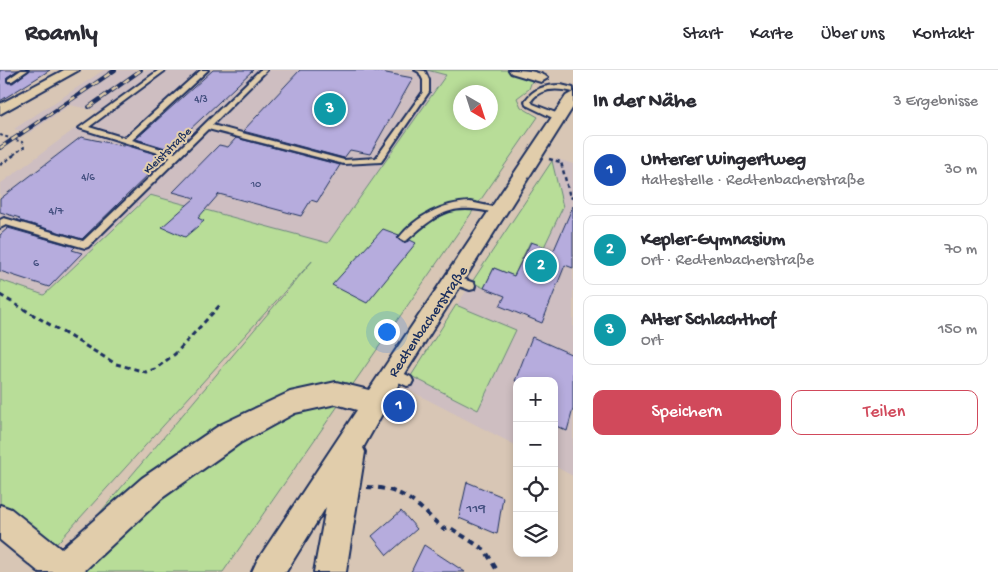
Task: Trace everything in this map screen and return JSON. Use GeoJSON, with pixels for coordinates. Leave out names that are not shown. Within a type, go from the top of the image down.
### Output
{"type":"FeatureCollection","features":[{"type":"Feature","properties":{"kind":"street"},"geometry":{"type":"LineString","coordinates":[[0,110],[73,70]]}},
{"type":"Feature","properties":{"kind":"street"},"geometry":{"type":"LineString","coordinates":[[515,70],[541,78]]}},
{"type":"Feature","properties":{"kind":"street","name":"Redtenbacherstraße"},"geometry":{"type":"LineString","coordinates":[[268,572],[369,414],[399,377],[462,283],[499,211],[573,96]]}},
{"type":"Feature","properties":{"kind":"street"},"geometry":{"type":"LineString","coordinates":[[0,520],[60,571],[152,488],[230,434],[290,403],[336,393],[369,414],[352,450],[330,572]]}},
{"type":"Feature","properties":{"kind":"lane"},"geometry":{"type":"LineString","coordinates":[[10,80],[25,70]]}},
{"type":"Feature","properties":{"kind":"lane"},"geometry":{"type":"LineString","coordinates":[[163,70],[82,128],[177,156]]}},
{"type":"Feature","properties":{"kind":"lane"},"geometry":{"type":"LineString","coordinates":[[126,141],[205,70]]}},
{"type":"Feature","properties":{"kind":"lane","name":"Kleiststraße"},"geometry":{"type":"LineString","coordinates":[[0,225],[4,221],[85,244],[264,70]]}},
{"type":"Feature","properties":{"kind":"lane"},"geometry":{"type":"LineString","coordinates":[[207,126],[344,162],[378,160],[426,92],[426,80],[422,71],[418,70]]}},
{"type":"Feature","properties":{"kind":"lane"},"geometry":{"type":"LineString","coordinates":[[558,117],[530,105],[528,101],[530,96],[547,88],[558,86],[573,90]]}},
{"type":"Feature","properties":{"kind":"lane"},"geometry":{"type":"LineString","coordinates":[[404,238],[423,220],[444,208],[475,204],[499,211]]}},
{"type":"Feature","properties":{"kind":"path"},"geometry":{"type":"LineString","coordinates":[[0,135],[22,142],[24,148],[0,165]]}},
{"type":"Feature","properties":{"kind":"path"},"geometry":{"type":"LineString","coordinates":[[561,162],[570,197],[573,198]]}},
{"type":"Feature","properties":{"kind":"path"},"geometry":{"type":"LineString","coordinates":[[0,296],[116,364],[148,372],[163,367],[220,305]]}},
{"type":"Feature","properties":{"kind":"path"},"geometry":{"type":"LineString","coordinates":[[342,504],[366,487],[385,486],[409,496],[442,529],[449,527],[485,550],[498,572]]}},
{"type":"Feature","properties":{"kind":"shaded area"},"geometry":{"type":"Polygon","coordinates":[[[104,70],[427,70],[446,75],[328,244],[150,195],[44,295],[0,280],[0,184],[99,111],[70,105],[29,133],[14,129],[104,70]]]}},
{"type":"Feature","properties":{"kind":"shaded area"},"geometry":{"type":"Polygon","coordinates":[[[554,158],[573,164],[573,476],[558,468],[558,377],[513,377],[513,444],[403,387],[554,158]]]}},
{"type":"Feature","properties":{"kind":"green space"},"geometry":{"type":"Polygon","coordinates":[[[427,70],[506,70],[533,78],[529,89],[517,98],[521,107],[538,117],[223,572],[50,572],[313,260],[51,550],[0,512],[0,280],[44,295],[150,195],[328,243],[446,75],[427,70]]]}},
{"type":"Feature","properties":{"kind":"green space"},"geometry":{"type":"Polygon","coordinates":[[[552,161],[563,207],[544,247],[530,242],[514,276],[494,268],[484,288],[472,282],[552,161]]]}},
{"type":"Feature","properties":{"kind":"green space"},"geometry":{"type":"Polygon","coordinates":[[[456,305],[516,330],[478,410],[411,376],[456,305]]]}},
{"type":"Feature","properties":{"kind":"building"},"geometry":{"type":"Polygon","coordinates":[[[0,70],[18,70],[7,77],[8,83],[13,83],[30,70],[50,70],[0,101],[0,70]]]}},
{"type":"Feature","properties":{"kind":"building"},"geometry":{"type":"Polygon","coordinates":[[[213,70],[253,70],[169,149],[136,139],[213,70]]]}},
{"type":"Feature","properties":{"kind":"building"},"geometry":{"type":"Polygon","coordinates":[[[300,70],[370,70],[413,78],[370,154],[350,150],[344,158],[243,131],[300,70]]]}},
{"type":"Feature","properties":{"kind":"building"},"geometry":{"type":"Polygon","coordinates":[[[81,137],[125,145],[162,156],[149,169],[153,170],[82,239],[17,220],[20,218],[0,212],[0,199],[81,137]]]}},
{"type":"Feature","properties":{"kind":"building"},"geometry":{"type":"Polygon","coordinates":[[[236,138],[340,165],[317,202],[311,200],[301,216],[219,194],[198,218],[204,221],[185,237],[162,227],[195,198],[173,192],[219,145],[228,147],[236,138]]]}},
{"type":"Feature","properties":{"kind":"building"},"geometry":{"type":"Polygon","coordinates":[[[573,206],[573,268],[565,265],[542,323],[500,306],[505,296],[484,288],[494,268],[514,276],[531,242],[554,250],[573,206]]]}},
{"type":"Feature","properties":{"kind":"building"},"geometry":{"type":"Polygon","coordinates":[[[8,228],[75,247],[72,250],[82,253],[49,287],[0,271],[0,235],[8,228]]]}},
{"type":"Feature","properties":{"kind":"building"},"geometry":{"type":"Polygon","coordinates":[[[383,229],[399,235],[397,238],[403,243],[410,240],[416,243],[367,303],[332,285],[383,229]]]}},
{"type":"Feature","properties":{"kind":"building"},"geometry":{"type":"Polygon","coordinates":[[[532,337],[573,355],[573,409],[567,431],[558,427],[558,377],[517,377],[532,337]]]}},
{"type":"Feature","properties":{"kind":"building"},"geometry":{"type":"Polygon","coordinates":[[[467,482],[503,497],[497,534],[459,518],[467,482]]]}},
{"type":"Feature","properties":{"kind":"building"},"geometry":{"type":"Polygon","coordinates":[[[401,511],[417,529],[387,555],[372,536],[401,511]]]}},
{"type":"Feature","properties":{"kind":"building"},"geometry":{"type":"Polygon","coordinates":[[[424,545],[465,572],[411,572],[424,545]]]}},
{"type":"Feature","properties":{"kind":"railway"},"geometry":{"type":"LineString","coordinates":[[0,148],[115,70]]}},
{"type":"Feature","properties":{"kind":"railway"},"geometry":{"type":"LineString","coordinates":[[89,107],[141,70]]}},
{"type":"Feature","properties":{"kind":"place","name":"Alter Schlachthof"},"geometry":{"type":"Point","coordinates":[330,109]}},
{"type":"Feature","properties":{"kind":"place","name":"Kepler-Gymnasium"},"geometry":{"type":"Point","coordinates":[541,266]}},
{"type":"Feature","properties":{"kind":"place","name":"Unterer Wingertweg"},"geometry":{"type":"Point","coordinates":[399,406]}}]}
